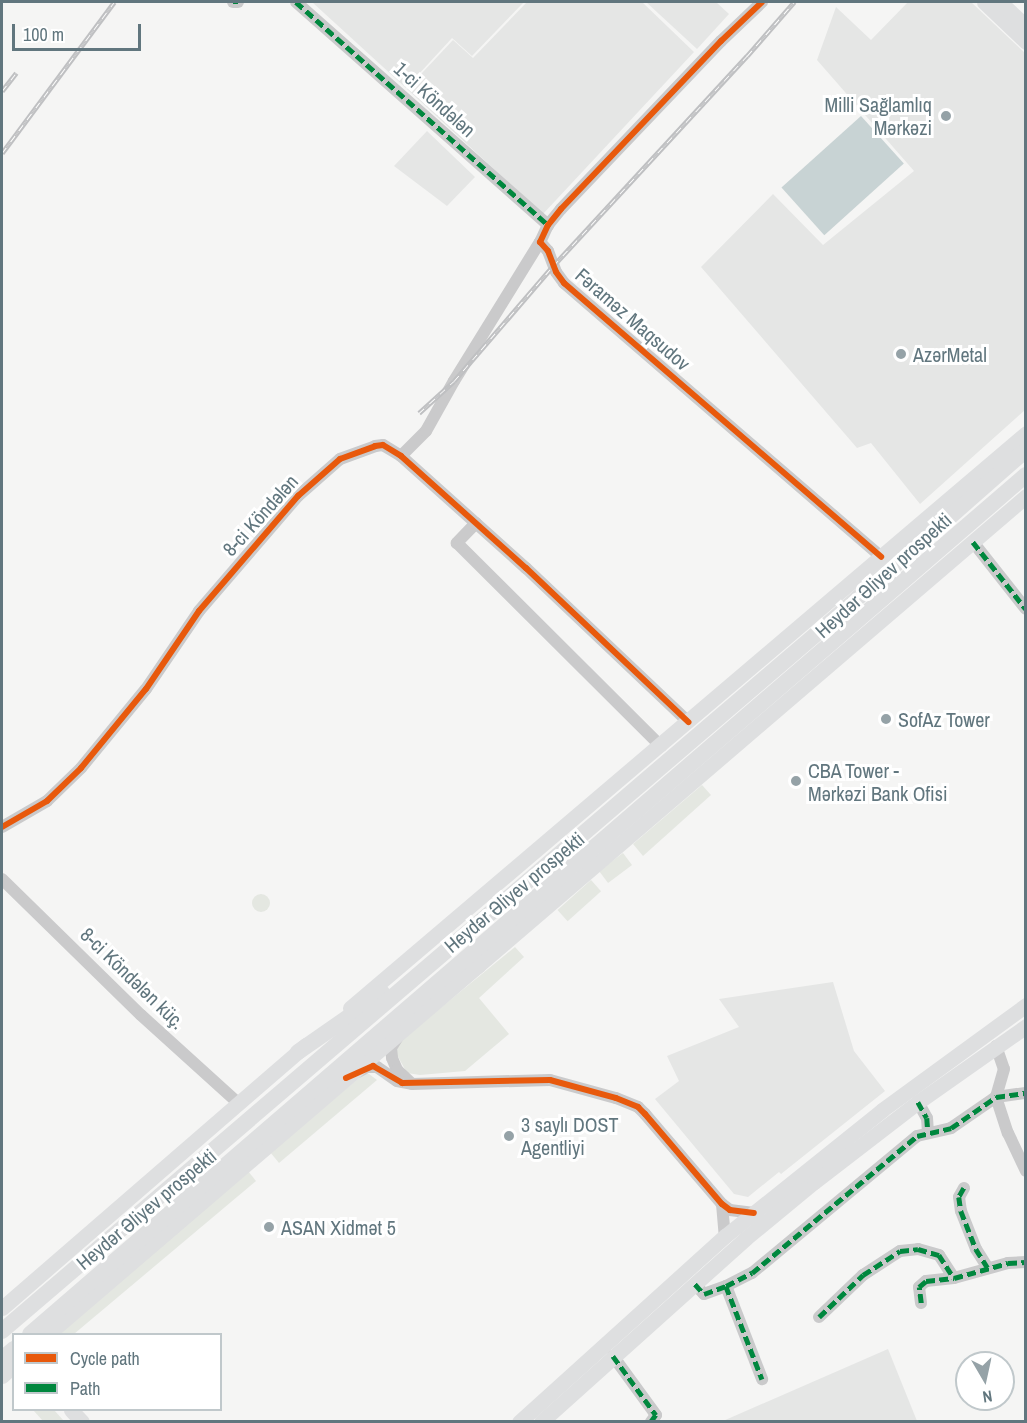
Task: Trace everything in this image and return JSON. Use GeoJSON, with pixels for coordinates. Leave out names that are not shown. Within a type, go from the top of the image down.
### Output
{"type":"FeatureCollection","features":[{"type":"Feature","properties":{"kind":"highway","name":"Heydər Əliyev prospekti"},"geometry":{"type":"LineString","coordinates":[[2,1331],[821,630],[1026,450]]}},
{"type":"Feature","properties":{"kind":"highway","name":"Heydər Əliyev prospekti"},"geometry":{"type":"LineString","coordinates":[[32,1333],[1026,475]]}},
{"type":"Feature","properties":{"kind":"highway"},"geometry":{"type":"LineString","coordinates":[[298,1052],[450,946]]}},
{"type":"Feature","properties":{"kind":"highway"},"geometry":{"type":"LineString","coordinates":[[384,1027],[478,966]]}},
{"type":"Feature","properties":{"kind":"main road"},"geometry":{"type":"LineString","coordinates":[[984,2],[1026,42]]}},
{"type":"Feature","properties":{"kind":"main road"},"geometry":{"type":"LineString","coordinates":[[1000,2],[1026,26]]}},
{"type":"Feature","properties":{"kind":"main road"},"geometry":{"type":"LineString","coordinates":[[1015,2],[1026,12]]}},
{"type":"Feature","properties":{"kind":"main road"},"geometry":{"type":"LineString","coordinates":[[2,1308],[298,1052],[661,746],[1026,433]]}},
{"type":"Feature","properties":{"kind":"main road"},"geometry":{"type":"LineString","coordinates":[[51,1333],[1026,496]]}},
{"type":"Feature","properties":{"kind":"main road"},"geometry":{"type":"LineString","coordinates":[[519,1422],[582,1374],[613,1356],[809,1176],[941,1066],[1026,1005]]}},
{"type":"Feature","properties":{"kind":"main road"},"geometry":{"type":"LineString","coordinates":[[541,1422],[582,1374],[726,1236],[754,1213],[1026,1026]]}},
{"type":"Feature","properties":{"kind":"street"},"geometry":{"type":"LineString","coordinates":[[233,2],[238,2]]}},
{"type":"Feature","properties":{"kind":"street","name":"1-ci Köndələn"},"geometry":{"type":"LineString","coordinates":[[296,2],[548,225]]}},
{"type":"Feature","properties":{"kind":"street"},"geometry":{"type":"LineString","coordinates":[[401,456],[426,431],[548,225],[721,40],[762,2]]}},
{"type":"Feature","properties":{"kind":"street","name":"Fəraməz Maqsudov"},"geometry":{"type":"LineString","coordinates":[[540,242],[548,251],[556,272],[564,283],[881,557]]}},
{"type":"Feature","properties":{"kind":"street","name":"8-ci Köndələn"},"geometry":{"type":"LineString","coordinates":[[2,827],[47,801],[81,768],[146,689],[199,611],[313,481],[340,459],[383,445],[401,456],[476,523],[688,722]]}},
{"type":"Feature","properties":{"kind":"street"},"geometry":{"type":"LineString","coordinates":[[476,523],[457,543],[661,746]]}},
{"type":"Feature","properties":{"kind":"street"},"geometry":{"type":"LineString","coordinates":[[973,542],[1026,609]]}},
{"type":"Feature","properties":{"kind":"street","name":"8-ci Köndələn küç."},"geometry":{"type":"LineString","coordinates":[[2,879],[141,1015],[239,1104]]}},
{"type":"Feature","properties":{"kind":"street"},"geometry":{"type":"LineString","coordinates":[[403,1030],[393,1043],[392,1058],[397,1070],[412,1084]]}},
{"type":"Feature","properties":{"kind":"street"},"geometry":{"type":"LineString","coordinates":[[996,1046],[1004,1069],[996,1097],[1008,1133],[1026,1171]]}},
{"type":"Feature","properties":{"kind":"street"},"geometry":{"type":"LineString","coordinates":[[346,1078],[372,1066],[397,1081],[412,1084],[550,1080],[628,1102],[638,1107],[658,1128],[722,1204],[730,1210],[754,1213]]}},
{"type":"Feature","properties":{"kind":"street"},"geometry":{"type":"LineString","coordinates":[[694,1284],[704,1294],[726,1287],[752,1273],[917,1136],[928,1131],[951,1128],[996,1097],[1026,1093]]}},
{"type":"Feature","properties":{"kind":"street"},"geometry":{"type":"LineString","coordinates":[[918,1102],[927,1118],[928,1131]]}},
{"type":"Feature","properties":{"kind":"street"},"geometry":{"type":"LineString","coordinates":[[964,1188],[959,1197],[961,1211],[976,1249],[988,1268]]}},
{"type":"Feature","properties":{"kind":"street"},"geometry":{"type":"LineString","coordinates":[[722,1204],[726,1236]]}},
{"type":"Feature","properties":{"kind":"street"},"geometry":{"type":"LineString","coordinates":[[819,1317],[863,1275],[900,1251],[918,1249],[939,1255],[954,1278]]}},
{"type":"Feature","properties":{"kind":"street"},"geometry":{"type":"LineString","coordinates":[[921,1303],[919,1287],[922,1282],[954,1278],[988,1268],[1026,1262]]}},
{"type":"Feature","properties":{"kind":"street"},"geometry":{"type":"LineString","coordinates":[[726,1287],[762,1379]]}},
{"type":"Feature","properties":{"kind":"street"},"geometry":{"type":"LineString","coordinates":[[613,1356],[656,1415],[651,1422]]}},
{"type":"Feature","properties":{"kind":"shaded area"},"geometry":{"type":"Polygon","coordinates":[[[312,2],[524,2],[472,56],[452,38],[406,88],[312,2]]]}},
{"type":"Feature","properties":{"kind":"shaded area"},"geometry":{"type":"Polygon","coordinates":[[[527,2],[642,2],[694,52],[543,214],[407,89],[453,40],[473,58],[527,2]]]}},
{"type":"Feature","properties":{"kind":"shaded area"},"geometry":{"type":"Polygon","coordinates":[[[646,2],[716,2],[729,14],[697,49],[646,2]]]}},
{"type":"Feature","properties":{"kind":"shaded area","name":"AzərMetal"},"geometry":{"type":"Polygon","coordinates":[[[908,2],[971,2],[1026,54],[1025,410],[920,504],[871,443],[857,448],[701,267],[773,194],[823,245],[914,171],[817,60],[836,7],[871,40],[908,2]]]}},
{"type":"Feature","properties":{"kind":"shaded area"},"geometry":{"type":"Polygon","coordinates":[[[861,116],[904,164],[824,235],[781,188],[861,116]]]}},
{"type":"Feature","properties":{"kind":"shaded area"},"geometry":{"type":"Polygon","coordinates":[[[427,131],[475,177],[447,206],[394,166],[427,131]]]}},
{"type":"Feature","properties":{"kind":"shaded area"},"geometry":{"type":"Polygon","coordinates":[[[702,785],[711,795],[643,856],[633,844],[702,785]]]}},
{"type":"Feature","properties":{"kind":"shaded area"},"geometry":{"type":"Polygon","coordinates":[[[623,853],[632,865],[608,883],[599,871],[623,853]]]}},
{"type":"Feature","properties":{"kind":"shaded area"},"geometry":{"type":"Polygon","coordinates":[[[591,880],[601,891],[568,921],[558,910],[591,880]]]}},
{"type":"Feature","properties":{"kind":"shaded area"},"geometry":{"type":"Polygon","coordinates":[[[261,894],[267,897],[270,903],[267,909],[261,912],[255,909],[252,903],[255,897],[261,894]]]}},
{"type":"Feature","properties":{"kind":"shaded area"},"geometry":{"type":"Polygon","coordinates":[[[515,947],[524,957],[479,998],[509,1034],[465,1071],[420,1075],[407,1073],[396,1053],[400,1041],[515,947]]]}},
{"type":"Feature","properties":{"kind":"shaded area"},"geometry":{"type":"Polygon","coordinates":[[[833,982],[854,1051],[885,1091],[781,1174],[779,1172],[748,1197],[734,1194],[655,1099],[679,1081],[667,1056],[739,1027],[719,999],[833,982]]]}},
{"type":"Feature","properties":{"kind":"shaded area"},"geometry":{"type":"Polygon","coordinates":[[[364,1074],[369,1074],[377,1080],[279,1163],[270,1152],[364,1074]]]}},
{"type":"Feature","properties":{"kind":"shaded area"},"geometry":{"type":"Polygon","coordinates":[[[248,1171],[256,1181],[75,1333],[58,1333],[248,1171]]]}},
{"type":"Feature","properties":{"kind":"shaded area"},"geometry":{"type":"Polygon","coordinates":[[[888,1349],[917,1421],[723,1421],[888,1349]]]}},
{"type":"Feature","properties":{"kind":"shaded area"},"geometry":{"type":"Polygon","coordinates":[[[34,1411],[55,1411],[64,1421],[43,1421],[34,1411]]]}},
{"type":"Feature","properties":{"kind":"railway"},"geometry":{"type":"LineString","coordinates":[[2,153],[114,2]]}},
{"type":"Feature","properties":{"kind":"railway"},"geometry":{"type":"LineString","coordinates":[[419,413],[454,381],[553,266],[794,2]]}},
{"type":"Feature","properties":{"kind":"railway"},"geometry":{"type":"LineString","coordinates":[[2,91],[16,73]]}},
{"type":"Feature","properties":{"kind":"marked path"},"geometry":{"type":"LineString","coordinates":[[233,2],[238,2]]}},
{"type":"Feature","properties":{"kind":"marked path"},"geometry":{"type":"LineString","coordinates":[[296,2],[548,225]]}},
{"type":"Feature","properties":{"kind":"marked path"},"geometry":{"type":"LineString","coordinates":[[973,542],[1026,609]]}},
{"type":"Feature","properties":{"kind":"marked path"},"geometry":{"type":"LineString","coordinates":[[726,1286],[752,1273],[917,1136],[951,1128],[996,1097],[1026,1093]]}},
{"type":"Feature","properties":{"kind":"marked path"},"geometry":{"type":"LineString","coordinates":[[918,1102],[927,1118],[928,1131]]}},
{"type":"Feature","properties":{"kind":"marked path"},"geometry":{"type":"LineString","coordinates":[[964,1188],[959,1197],[961,1211],[976,1249],[988,1268]]}},
{"type":"Feature","properties":{"kind":"marked path"},"geometry":{"type":"LineString","coordinates":[[819,1317],[863,1275],[900,1251],[918,1249],[939,1255],[954,1278]]}},
{"type":"Feature","properties":{"kind":"marked path"},"geometry":{"type":"LineString","coordinates":[[921,1303],[919,1287],[926,1281],[954,1278],[1008,1263],[1026,1262]]}},
{"type":"Feature","properties":{"kind":"marked path"},"geometry":{"type":"LineString","coordinates":[[695,1284],[704,1294],[726,1286],[762,1379]]}},
{"type":"Feature","properties":{"kind":"marked path"},"geometry":{"type":"LineString","coordinates":[[613,1356],[656,1415],[651,1422]]}},
{"type":"Feature","properties":{"kind":"cycle path"},"geometry":{"type":"LineString","coordinates":[[762,2],[721,41],[561,209],[548,225],[540,242],[548,251],[556,272],[564,283],[881,557]]}},
{"type":"Feature","properties":{"kind":"cycle path"},"geometry":{"type":"LineString","coordinates":[[2,827],[47,801],[81,768],[146,689],[199,611],[298,496],[340,459],[375,446],[383,445],[401,456],[526,568],[688,722]]}},
{"type":"Feature","properties":{"kind":"cycle path"},"geometry":{"type":"LineString","coordinates":[[346,1078],[373,1066],[402,1083],[550,1080],[616,1098],[638,1107],[722,1204],[730,1210],[754,1213]]}},
{"type":"Feature","properties":{"kind":"place","name":"Milli Sağlamlıq Mərkəzi"},"geometry":{"type":"Point","coordinates":[946,116]}},
{"type":"Feature","properties":{"kind":"place","name":"AzərMetal"},"geometry":{"type":"Point","coordinates":[901,354]}},
{"type":"Feature","properties":{"kind":"place","name":"SofAz Tower"},"geometry":{"type":"Point","coordinates":[886,719]}},
{"type":"Feature","properties":{"kind":"place","name":"CBA Tower - Mərkəzi Bank Ofisi"},"geometry":{"type":"Point","coordinates":[796,781]}},
{"type":"Feature","properties":{"kind":"place","name":"3 saylı DOST Agentliyi"},"geometry":{"type":"Point","coordinates":[509,1136]}},
{"type":"Feature","properties":{"kind":"place","name":"ASAN Xidmət 5"},"geometry":{"type":"Point","coordinates":[269,1227]}}]}
